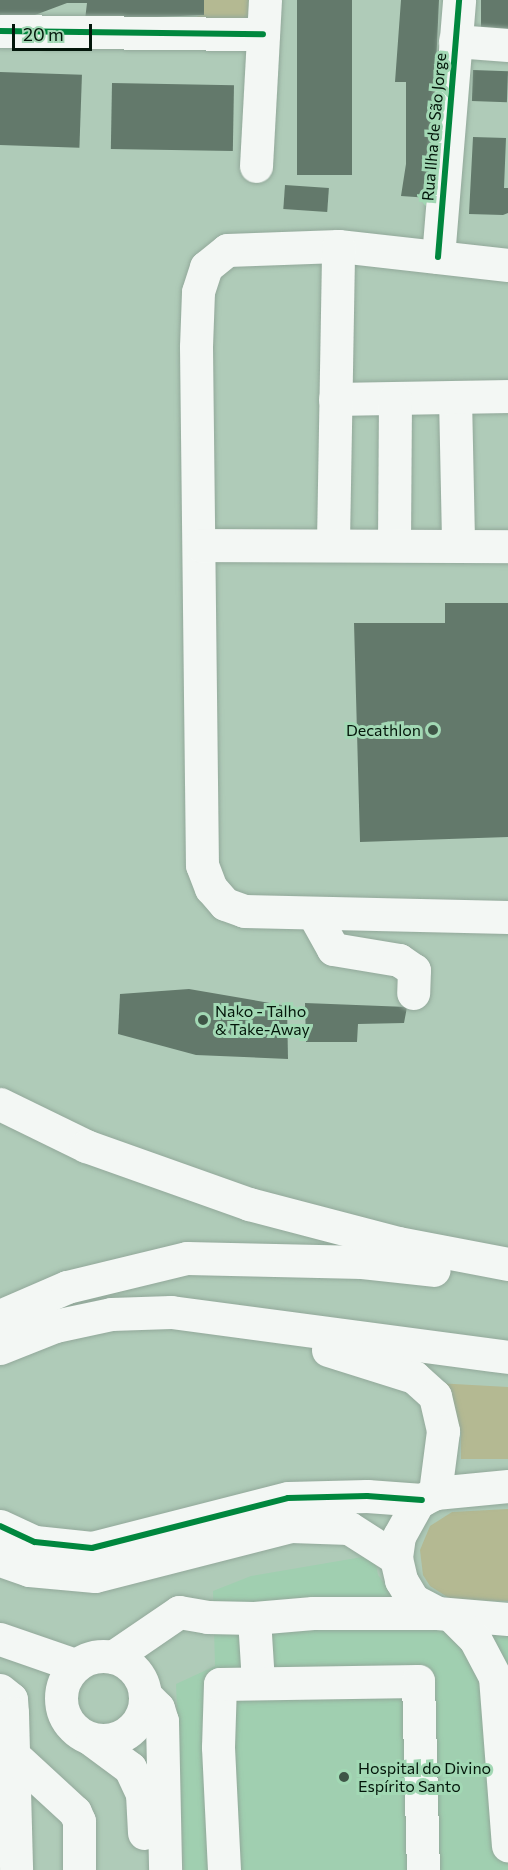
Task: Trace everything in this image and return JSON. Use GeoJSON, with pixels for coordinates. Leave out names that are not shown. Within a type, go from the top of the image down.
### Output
{"type":"FeatureCollection","features":[{"type":"Feature","properties":{"kind":"main road"},"geometry":{"type":"LineString","coordinates":[[256,166],[265,0]]}},
{"type":"Feature","properties":{"kind":"main road","name":"Rua Ilha de São Jorge"},"geometry":{"type":"LineString","coordinates":[[438,257],[459,0]]}},
{"type":"Feature","properties":{"kind":"main road"},"geometry":{"type":"LineString","coordinates":[[0,31],[263,34]]}},
{"type":"Feature","properties":{"kind":"main road"},"geometry":{"type":"LineString","coordinates":[[455,41],[508,45]]}},
{"type":"Feature","properties":{"kind":"main road"},"geometry":{"type":"LineString","coordinates":[[333,542],[338,246]]}},
{"type":"Feature","properties":{"kind":"main road"},"geometry":{"type":"LineString","coordinates":[[508,265],[338,246],[227,250],[206,267],[198,292],[196,347],[202,865],[211,888],[225,904],[244,911],[508,917]]}},
{"type":"Feature","properties":{"kind":"main road"},"geometry":{"type":"LineString","coordinates":[[335,399],[508,396]]}},
{"type":"Feature","properties":{"kind":"main road"},"geometry":{"type":"LineString","coordinates":[[455,397],[458,545]]}},
{"type":"Feature","properties":{"kind":"main road"},"geometry":{"type":"LineString","coordinates":[[394,543],[395,398]]}},
{"type":"Feature","properties":{"kind":"main road"},"geometry":{"type":"LineString","coordinates":[[200,545],[333,542],[508,546]]}},
{"type":"Feature","properties":{"kind":"main road"},"geometry":{"type":"LineString","coordinates":[[314,913],[333,949],[399,960],[414,970],[413,993]]}},
{"type":"Feature","properties":{"kind":"main road"},"geometry":{"type":"LineString","coordinates":[[0,1104],[86,1146],[249,1204],[398,1243],[508,1264]]}},
{"type":"Feature","properties":{"kind":"main road"},"geometry":{"type":"LineString","coordinates":[[0,1316],[67,1287],[187,1258],[362,1262],[465,1274],[508,1274]]}},
{"type":"Feature","properties":{"kind":"main road"},"geometry":{"type":"LineString","coordinates":[[0,1348],[56,1326],[111,1314],[171,1312],[260,1321],[508,1357]]}},
{"type":"Feature","properties":{"kind":"main road"},"geometry":{"type":"LineString","coordinates":[[260,1321],[270,1338],[339,1352],[414,1377],[435,1396],[443,1431],[429,1497],[408,1515],[399,1536],[398,1569]]}},
{"type":"Feature","properties":{"kind":"main road"},"geometry":{"type":"LineString","coordinates":[[0,1526],[35,1542],[92,1548],[288,1498],[429,1497],[508,1486]]}},
{"type":"Feature","properties":{"kind":"main road"},"geometry":{"type":"LineString","coordinates":[[0,1560],[29,1570],[95,1576],[291,1526],[349,1528],[398,1569],[412,1600],[445,1614],[475,1639],[495,1677],[508,1846]]}},
{"type":"Feature","properties":{"kind":"main road"},"geometry":{"type":"LineString","coordinates":[[313,1613],[398,1569]]}},
{"type":"Feature","properties":{"kind":"main road"},"geometry":{"type":"LineString","coordinates":[[113,1657],[179,1612],[207,1617],[255,1618],[313,1613],[445,1614],[508,1618]]}},
{"type":"Feature","properties":{"kind":"main road"},"geometry":{"type":"LineString","coordinates":[[92,1740],[118,1738],[130,1731],[139,1721],[142,1686],[167,1637],[207,1617]]}},
{"type":"Feature","properties":{"kind":"main road"},"geometry":{"type":"LineString","coordinates":[[255,1618],[258,1682]]}},
{"type":"Feature","properties":{"kind":"main road"},"geometry":{"type":"LineString","coordinates":[[0,1640],[75,1665]]}},
{"type":"Feature","properties":{"kind":"main road"},"geometry":{"type":"LineString","coordinates":[[0,1655],[37,1672],[60,1701],[70,1725],[130,1768],[138,1781],[144,1812],[145,1870]]}},
{"type":"Feature","properties":{"kind":"main road"},"geometry":{"type":"LineString","coordinates":[[60,1701],[61,1688],[75,1665],[100,1655],[126,1662],[158,1707],[162,1721],[165,1870]]}},
{"type":"Feature","properties":{"kind":"main road"},"geometry":{"type":"LineString","coordinates":[[224,1870],[218,1747],[220,1684],[418,1681],[423,1870]]}},
{"type":"Feature","properties":{"kind":"main road"},"geometry":{"type":"LineString","coordinates":[[0,1690],[11,1699],[16,1870]]}},
{"type":"Feature","properties":{"kind":"main road"},"geometry":{"type":"LineString","coordinates":[[13,1755],[75,1812],[79,1821],[79,1870]]}},
{"type":"Feature","properties":{"kind":"shaded area"},"geometry":{"type":"Polygon","coordinates":[[[204,0],[251,0],[249,16],[237,27],[206,27],[197,16],[204,15],[204,0]]]}},
{"type":"Feature","properties":{"kind":"shaded area"},"geometry":{"type":"Polygon","coordinates":[[[436,1383],[508,1387],[508,1459],[461,1459],[461,1433],[450,1399],[436,1383]]]}},
{"type":"Feature","properties":{"kind":"shaded area"},"geometry":{"type":"Polygon","coordinates":[[[508,1509],[508,1601],[452,1600],[430,1586],[423,1575],[420,1550],[430,1526],[452,1512],[508,1509]]]}},
{"type":"Feature","properties":{"kind":"shaded area","name":"Hospital do Divino Espírito Santo"},"geometry":{"type":"Polygon","coordinates":[[[374,1555],[378,1575],[402,1608],[508,1632],[508,1870],[184,1870],[176,1684],[215,1666],[213,1591],[251,1576],[374,1555]]]}},
{"type":"Feature","properties":{"kind":"building"},"geometry":{"type":"Polygon","coordinates":[[[0,0],[204,0],[204,15],[85,20],[87,3],[67,3],[35,15],[0,18],[0,0]]]}},
{"type":"Feature","properties":{"kind":"building"},"geometry":{"type":"Polygon","coordinates":[[[297,0],[352,0],[352,175],[297,175],[297,0]]]}},
{"type":"Feature","properties":{"kind":"building"},"geometry":{"type":"Polygon","coordinates":[[[401,0],[439,0],[430,198],[401,196],[406,164],[406,82],[395,82],[401,0]]]}},
{"type":"Feature","properties":{"kind":"building"},"geometry":{"type":"Polygon","coordinates":[[[481,0],[508,0],[508,29],[481,29],[481,0]]]}},
{"type":"Feature","properties":{"kind":"building"},"geometry":{"type":"Polygon","coordinates":[[[473,70],[508,71],[507,102],[472,101],[473,70]]]}},
{"type":"Feature","properties":{"kind":"building"},"geometry":{"type":"Polygon","coordinates":[[[0,72],[82,75],[79,148],[0,145],[0,72]]]}},
{"type":"Feature","properties":{"kind":"building"},"geometry":{"type":"Polygon","coordinates":[[[112,83],[234,85],[233,151],[111,149],[112,83]]]}},
{"type":"Feature","properties":{"kind":"building"},"geometry":{"type":"Polygon","coordinates":[[[473,137],[506,138],[504,188],[508,188],[508,213],[503,215],[469,214],[473,137]]]}},
{"type":"Feature","properties":{"kind":"building"},"geometry":{"type":"Polygon","coordinates":[[[285,185],[329,188],[327,212],[283,209],[285,185]]]}},
{"type":"Feature","properties":{"kind":"building","name":"Decathlon"},"geometry":{"type":"Polygon","coordinates":[[[445,603],[508,603],[508,837],[360,842],[354,623],[445,623],[445,603]]]}},
{"type":"Feature","properties":{"kind":"building","name":"Nako - Talho & Take-Away"},"geometry":{"type":"Polygon","coordinates":[[[189,989],[287,1006],[288,1059],[196,1055],[118,1034],[120,994],[189,989]]]}},
{"type":"Feature","properties":{"kind":"building"},"geometry":{"type":"Polygon","coordinates":[[[305,1003],[407,1007],[404,1023],[358,1024],[357,1042],[306,1042],[305,1003]]]}},
{"type":"Feature","properties":{"kind":"cycle path"},"geometry":{"type":"LineString","coordinates":[[438,257],[459,0]]}},
{"type":"Feature","properties":{"kind":"cycle path"},"geometry":{"type":"LineString","coordinates":[[0,31],[263,34]]}},
{"type":"Feature","properties":{"kind":"cycle path"},"geometry":{"type":"LineString","coordinates":[[0,1526],[35,1542],[92,1548],[288,1498],[367,1496],[422,1500]]}},
{"type":"Feature","properties":{"kind":"place","name":"Decathlon"},"geometry":{"type":"Point","coordinates":[433,730]}},
{"type":"Feature","properties":{"kind":"place","name":"Nako - Talho & Take-Away"},"geometry":{"type":"Point","coordinates":[203,1020]}},
{"type":"Feature","properties":{"kind":"place","name":"Hospital do Divino Espírito Santo"},"geometry":{"type":"Point","coordinates":[344,1777]}}]}
